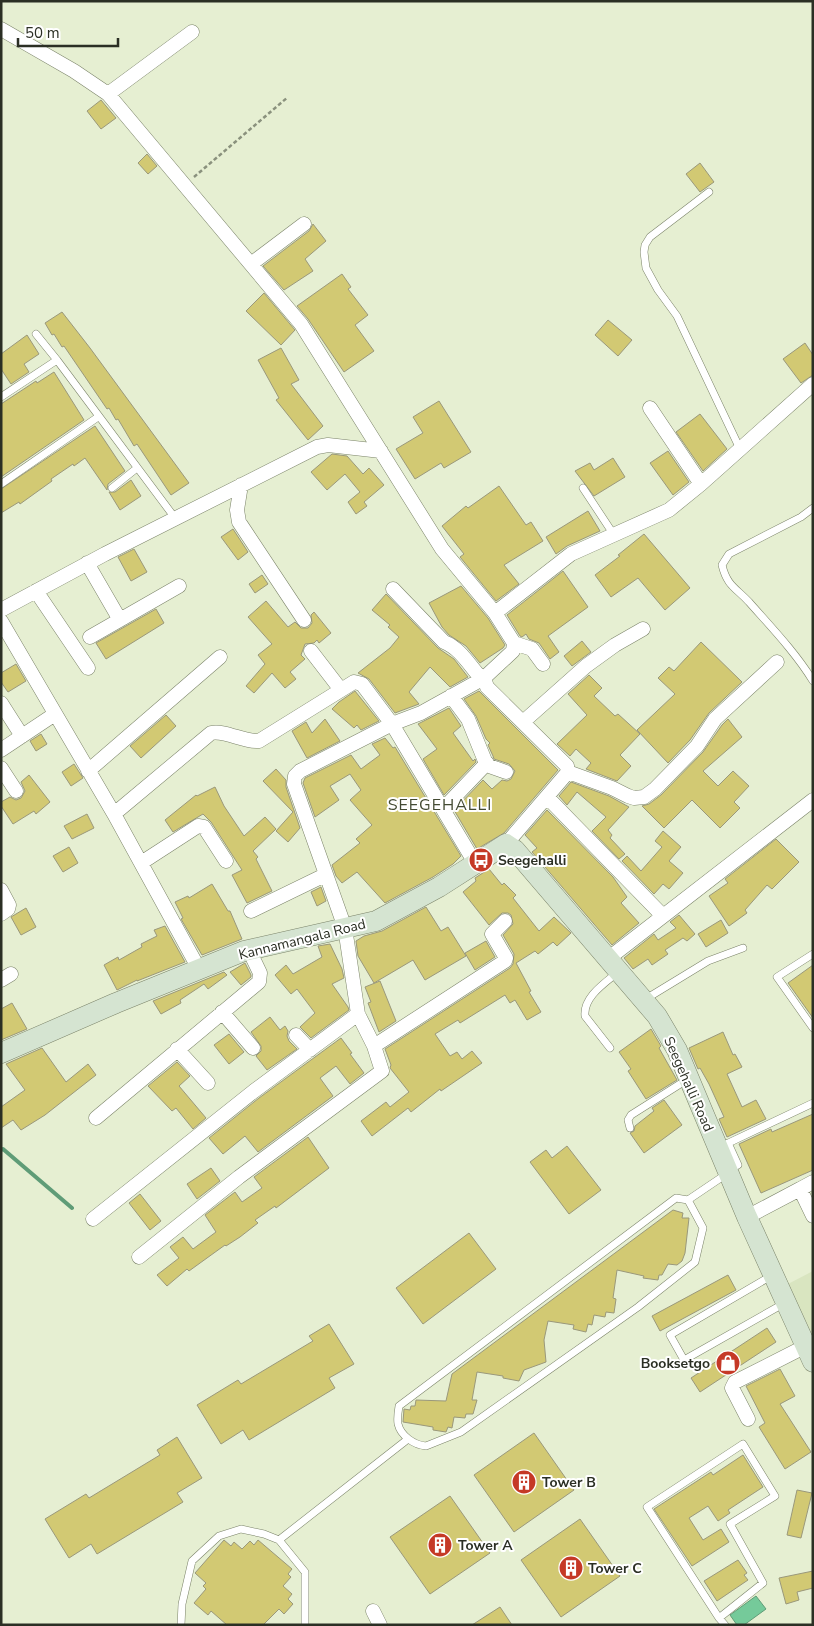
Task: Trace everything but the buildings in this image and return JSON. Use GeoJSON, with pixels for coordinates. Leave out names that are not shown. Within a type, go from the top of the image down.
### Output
{"type":"FeatureCollection","features":[{"type":"Feature","properties":{"kind":"main road","name":"Kannamangala Road"},"geometry":{"type":"LineString","coordinates":[[1,1053],[116,1003],[249,950],[376,921],[440,887],[506,844]]}},
{"type":"Feature","properties":{"kind":"main road","name":"Seegehalli Road"},"geometry":{"type":"LineString","coordinates":[[506,844],[515,850],[657,1016],[677,1050],[688,1079],[723,1146],[727,1172],[809,1354]]}},
{"type":"Feature","properties":{"kind":"street"},"geometry":{"type":"LineString","coordinates":[[1,29],[74,71],[108,94],[301,324],[442,549],[495,613],[514,643],[532,649],[544,664]]}},
{"type":"Feature","properties":{"kind":"street"},"geometry":{"type":"LineString","coordinates":[[108,94],[192,32]]}},
{"type":"Feature","properties":{"kind":"street"},"geometry":{"type":"LineString","coordinates":[[251,264],[304,224]]}},
{"type":"Feature","properties":{"kind":"street"},"geometry":{"type":"LineString","coordinates":[[495,613],[570,554],[669,510],[701,484],[813,384]]}},
{"type":"Feature","properties":{"kind":"street"},"geometry":{"type":"LineString","coordinates":[[650,408],[701,484]]}},
{"type":"Feature","properties":{"kind":"street"},"geometry":{"type":"LineString","coordinates":[[1,610],[175,518],[317,447],[328,445],[381,451]]}},
{"type":"Feature","properties":{"kind":"street"},"geometry":{"type":"LineString","coordinates":[[240,485],[237,510],[240,522],[304,620]]}},
{"type":"Feature","properties":{"kind":"street"},"geometry":{"type":"LineString","coordinates":[[88,564],[120,620]]}},
{"type":"Feature","properties":{"kind":"street"},"geometry":{"type":"LineString","coordinates":[[90,637],[179,586]]}},
{"type":"Feature","properties":{"kind":"street"},"geometry":{"type":"LineString","coordinates":[[392,589],[444,642],[451,644],[457,649],[482,678],[487,687],[567,766],[568,772],[634,798],[644,797],[654,789],[697,746],[715,719],[777,662]]}},
{"type":"Feature","properties":{"kind":"street"},"geometry":{"type":"LineString","coordinates":[[36,591],[88,668]]}},
{"type":"Feature","properties":{"kind":"street"},"geometry":{"type":"LineString","coordinates":[[1,621],[114,814],[199,969]]}},
{"type":"Feature","properties":{"kind":"street"},"geometry":{"type":"LineString","coordinates":[[523,722],[586,666],[643,629]]}},
{"type":"Feature","properties":{"kind":"street"},"geometry":{"type":"LineString","coordinates":[[139,1257],[239,1177],[382,1071],[374,1046],[358,1014],[345,928],[294,784],[294,776],[300,771],[392,724],[421,713],[482,678],[513,650],[514,643]]}},
{"type":"Feature","properties":{"kind":"street"},"geometry":{"type":"LineString","coordinates":[[311,651],[341,690]]}},
{"type":"Feature","properties":{"kind":"street"},"geometry":{"type":"LineString","coordinates":[[88,771],[220,657]]}},
{"type":"Feature","properties":{"kind":"street"},"geometry":{"type":"LineString","coordinates":[[114,814],[211,733],[220,732],[246,741],[259,741],[354,682],[362,684],[392,724],[476,863]]}},
{"type":"Feature","properties":{"kind":"street"},"geometry":{"type":"LineString","coordinates":[[451,696],[468,719],[481,754],[487,763],[506,772]]}},
{"type":"Feature","properties":{"kind":"street"},"geometry":{"type":"LineString","coordinates":[[1,703],[22,736]]}},
{"type":"Feature","properties":{"kind":"street"},"geometry":{"type":"LineString","coordinates":[[1,750],[55,714]]}},
{"type":"Feature","properties":{"kind":"street"},"geometry":{"type":"LineString","coordinates":[[443,809],[487,763]]}},
{"type":"Feature","properties":{"kind":"street"},"geometry":{"type":"LineString","coordinates":[[1,768],[16,791]]}},
{"type":"Feature","properties":{"kind":"street","name":"Kannamangala Road"},"geometry":{"type":"LineString","coordinates":[[506,844],[568,772]]}},
{"type":"Feature","properties":{"kind":"street"},"geometry":{"type":"LineString","coordinates":[[547,797],[663,916]]}},
{"type":"Feature","properties":{"kind":"street"},"geometry":{"type":"LineString","coordinates":[[614,965],[663,916],[813,800]]}},
{"type":"Feature","properties":{"kind":"street"},"geometry":{"type":"LineString","coordinates":[[141,863],[198,826],[204,827],[226,861]]}},
{"type":"Feature","properties":{"kind":"street"},"geometry":{"type":"LineString","coordinates":[[251,911],[325,875]]}},
{"type":"Feature","properties":{"kind":"street"},"geometry":{"type":"LineString","coordinates":[[1,890],[9,905],[8,909],[1,914]]}},
{"type":"Feature","properties":{"kind":"street"},"geometry":{"type":"LineString","coordinates":[[374,1046],[505,961],[506,958],[492,934],[506,921]]}},
{"type":"Feature","properties":{"kind":"street"},"geometry":{"type":"LineString","coordinates":[[96,1118],[259,982],[260,973],[249,950]]}},
{"type":"Feature","properties":{"kind":"street"},"geometry":{"type":"LineString","coordinates":[[222,1012],[254,1048]]}},
{"type":"Feature","properties":{"kind":"street"},"geometry":{"type":"LineString","coordinates":[[93,1219],[254,1090],[358,1014]]}},
{"type":"Feature","properties":{"kind":"street"},"geometry":{"type":"LineString","coordinates":[[296,1035],[310,1050]]}},
{"type":"Feature","properties":{"kind":"street"},"geometry":{"type":"LineString","coordinates":[[177,1050],[208,1083]]}},
{"type":"Feature","properties":{"kind":"street"},"geometry":{"type":"LineString","coordinates":[[747,1216],[813,1182]]}},
{"type":"Feature","properties":{"kind":"street"},"geometry":{"type":"LineString","coordinates":[[800,1189],[813,1216]]}},
{"type":"Feature","properties":{"kind":"street"},"geometry":{"type":"LineString","coordinates":[[748,1419],[732,1388],[734,1382],[809,1354]]}},
{"type":"Feature","properties":{"kind":"street"},"geometry":{"type":"LineString","coordinates":[[373,1611],[380,1625]]}},
{"type":"Feature","properties":{"kind":"lane"},"geometry":{"type":"LineString","coordinates":[[709,192],[650,237],[645,245],[644,260],[646,268],[658,290],[677,316],[740,449]]}},
{"type":"Feature","properties":{"kind":"lane"},"geometry":{"type":"LineString","coordinates":[[36,334],[175,518]]}},
{"type":"Feature","properties":{"kind":"lane"},"geometry":{"type":"LineString","coordinates":[[1,397],[56,360]]}},
{"type":"Feature","properties":{"kind":"lane"},"geometry":{"type":"LineString","coordinates":[[1,484],[98,417]]}},
{"type":"Feature","properties":{"kind":"lane"},"geometry":{"type":"LineString","coordinates":[[112,488],[137,468]]}},
{"type":"Feature","properties":{"kind":"lane"},"geometry":{"type":"LineString","coordinates":[[583,488],[614,535]]}},
{"type":"Feature","properties":{"kind":"lane"},"geometry":{"type":"LineString","coordinates":[[813,508],[801,517],[729,554],[722,565],[726,579],[748,601],[805,668],[813,681]]}},
{"type":"Feature","properties":{"kind":"lane"},"geometry":{"type":"LineString","coordinates":[[644,1000],[708,961],[743,948]]}},
{"type":"Feature","properties":{"kind":"lane"},"geometry":{"type":"LineString","coordinates":[[813,954],[777,977],[813,1028]]}},
{"type":"Feature","properties":{"kind":"lane"},"geometry":{"type":"LineString","coordinates":[[610,1048],[586,1016],[585,1010],[587,1004],[614,965]]}},
{"type":"Feature","properties":{"kind":"lane"},"geometry":{"type":"LineString","coordinates":[[630,1128],[628,1120],[631,1115],[688,1079]]}},
{"type":"Feature","properties":{"kind":"lane"},"geometry":{"type":"LineString","coordinates":[[723,1146],[813,1103]]}},
{"type":"Feature","properties":{"kind":"lane"},"geometry":{"type":"LineString","coordinates":[[688,1200],[703,1228],[695,1262],[638,1307],[461,1432],[426,1446],[420,1446],[408,1439],[398,1425],[399,1406],[676,1198],[688,1200],[727,1172]]}},
{"type":"Feature","properties":{"kind":"lane"},"geometry":{"type":"LineString","coordinates":[[773,1275],[670,1335],[684,1360],[786,1302]]}},
{"type":"Feature","properties":{"kind":"lane"},"geometry":{"type":"LineString","coordinates":[[278,1540],[408,1439]]}},
{"type":"Feature","properties":{"kind":"lane"},"geometry":{"type":"LineString","coordinates":[[719,1618],[764,1584],[730,1524],[775,1496],[743,1444],[647,1507],[719,1618],[725,1625]]}},
{"type":"Feature","properties":{"kind":"lane"},"geometry":{"type":"LineString","coordinates":[[181,1625],[182,1604],[192,1561],[218,1536],[241,1529],[264,1534],[278,1540],[305,1572],[305,1625]]}},
{"type":"Feature","properties":{"kind":"path"},"geometry":{"type":"LineString","coordinates":[[184,185],[288,97]]}},
{"type":"Feature","properties":{"kind":"shaded area"},"geometry":{"type":"Polygon","coordinates":[[[813,1271],[813,1336],[788,1284],[813,1271]]]}},
{"type":"Feature","properties":{"kind":"shaded area"},"geometry":{"type":"Polygon","coordinates":[[[756,1596],[766,1609],[744,1625],[737,1625],[730,1615],[756,1596]]]}},
{"type":"Feature","properties":{"kind":"waterway"},"geometry":{"type":"LineString","coordinates":[[1,1150],[3,1149],[72,1208]]}},
{"type":"Feature","properties":{"kind":"place","name":"Seegehalli"},"geometry":{"type":"Point","coordinates":[481,860]}},
{"type":"Feature","properties":{"kind":"place","name":"Booksetgo"},"geometry":{"type":"Point","coordinates":[728,1363]}},
{"type":"Feature","properties":{"kind":"place","name":"Tower B"},"geometry":{"type":"Point","coordinates":[524,1482]}},
{"type":"Feature","properties":{"kind":"place","name":"Tower A"},"geometry":{"type":"Point","coordinates":[440,1545]}},
{"type":"Feature","properties":{"kind":"place","name":"Tower C"},"geometry":{"type":"Point","coordinates":[571,1568]}},
{"type":"Feature","properties":{"kind":"district","name":"SEEGEHALLI"},"geometry":{"type":"Point","coordinates":[440,804]}}]}
